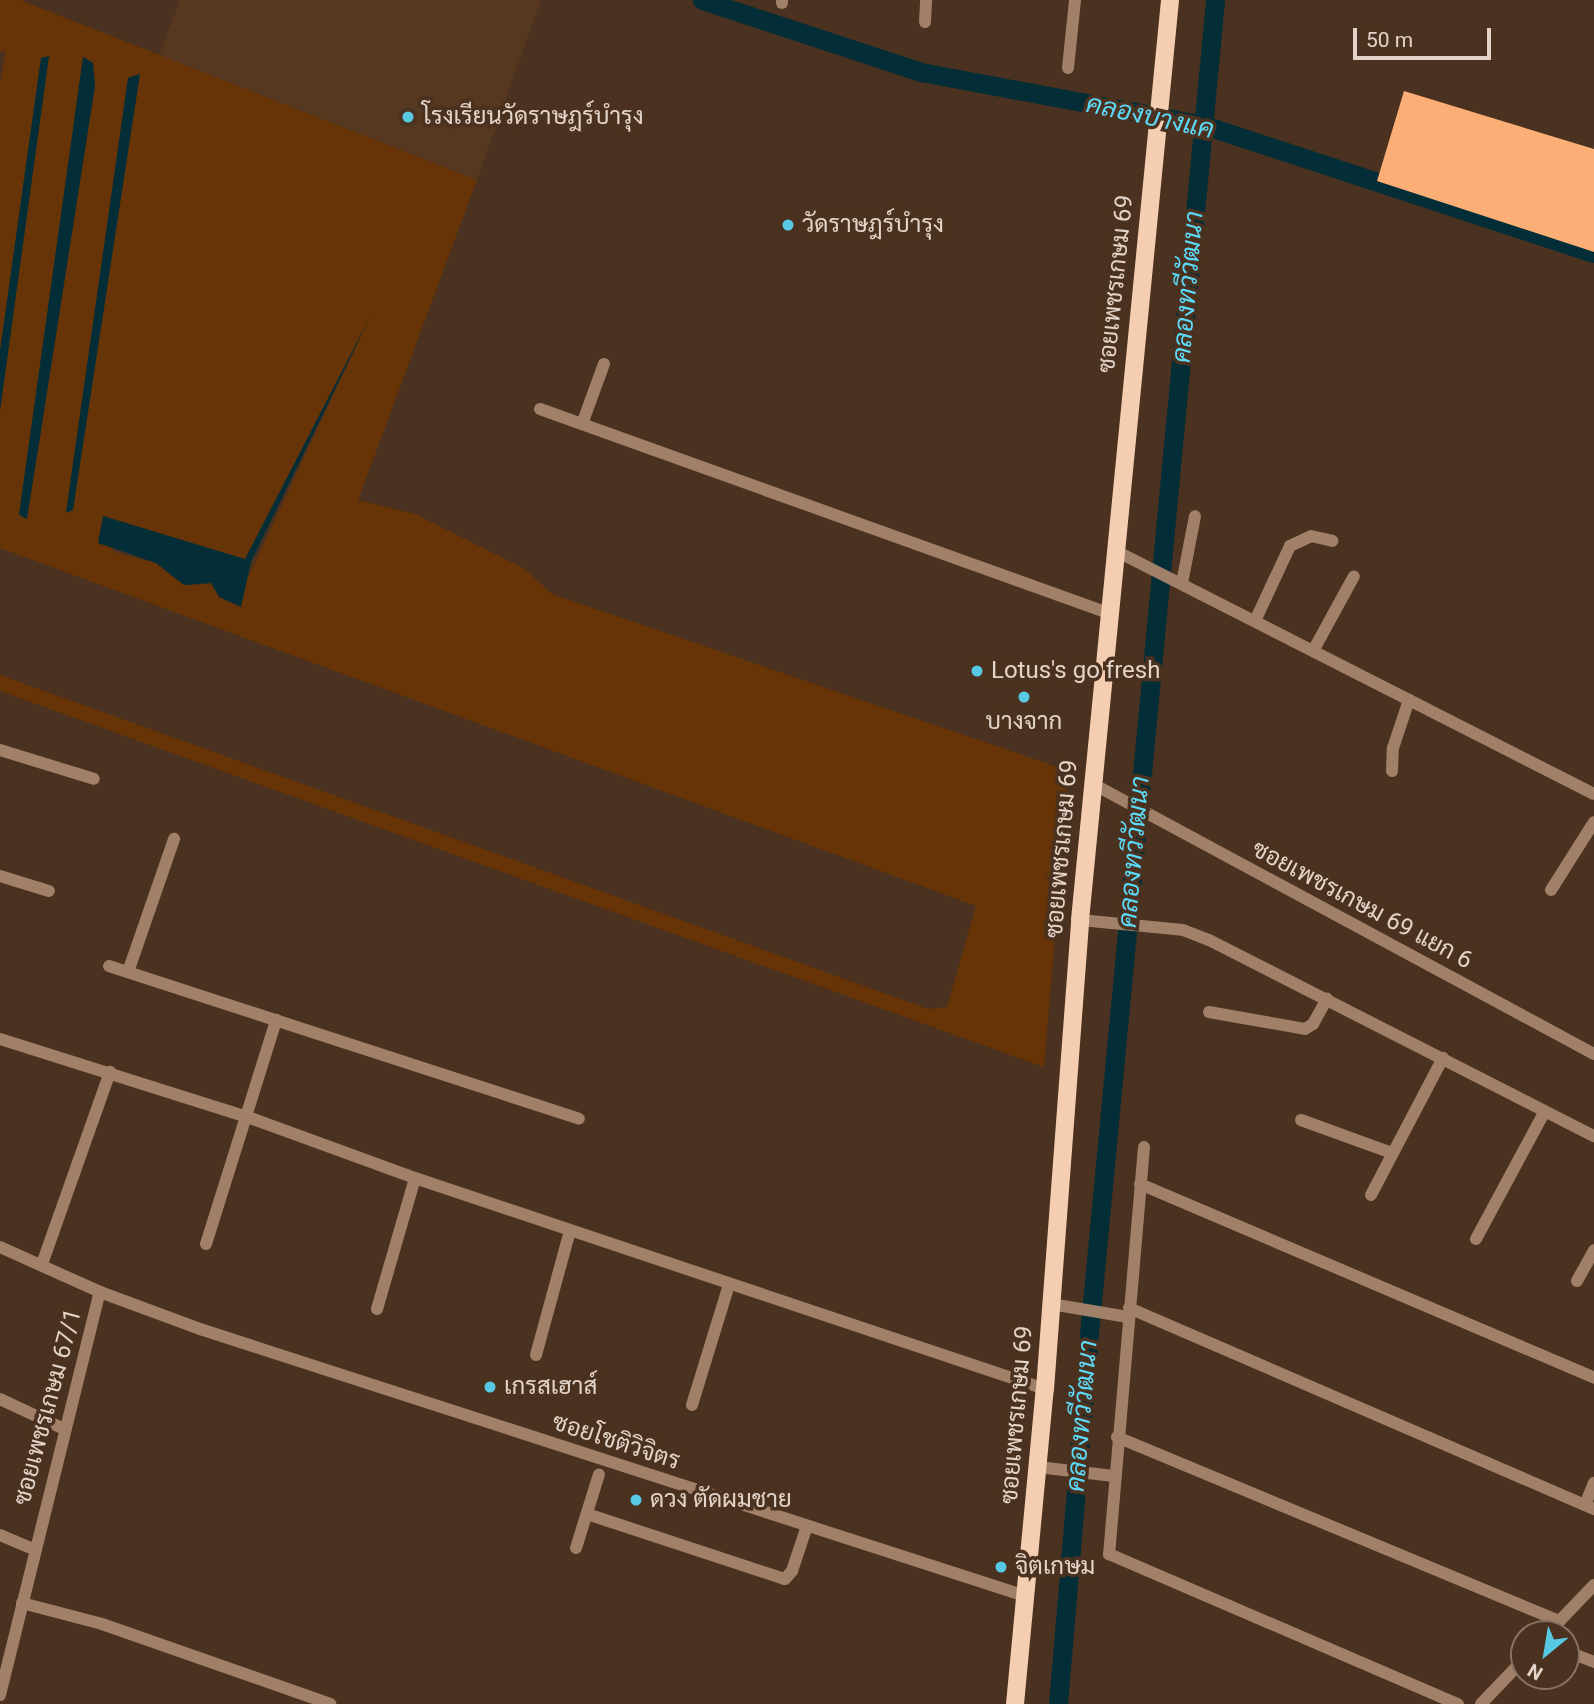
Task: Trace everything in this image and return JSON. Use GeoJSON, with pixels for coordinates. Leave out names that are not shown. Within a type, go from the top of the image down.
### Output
{"type":"FeatureCollection","features":[{"type":"Feature","properties":{"kind":"main road","name":"ซอยเพชรเกษม 69"},"geometry":{"type":"LineString","coordinates":[[1015,1704],[1025,1596],[1046,1468],[1045,1389],[1059,1306],[1080,920],[1114,550],[1170,0]]}},
{"type":"Feature","properties":{"kind":"street"},"geometry":{"type":"LineString","coordinates":[[925,22],[926,0]]}},
{"type":"Feature","properties":{"kind":"street"},"geometry":{"type":"LineString","coordinates":[[1068,68],[1075,0]]}},
{"type":"Feature","properties":{"kind":"street"},"geometry":{"type":"LineString","coordinates":[[582,424],[604,364]]}},
{"type":"Feature","properties":{"kind":"street"},"geometry":{"type":"LineString","coordinates":[[540,409],[1108,613]]}},
{"type":"Feature","properties":{"kind":"street"},"geometry":{"type":"LineString","coordinates":[[1180,582],[1195,516]]}},
{"type":"Feature","properties":{"kind":"street"},"geometry":{"type":"LineString","coordinates":[[1255,621],[1290,546],[1311,536],[1332,541]]}},
{"type":"Feature","properties":{"kind":"street"},"geometry":{"type":"LineString","coordinates":[[1114,550],[1594,794]]}},
{"type":"Feature","properties":{"kind":"street"},"geometry":{"type":"LineString","coordinates":[[1313,651],[1354,576]]}},
{"type":"Feature","properties":{"kind":"street"},"geometry":{"type":"LineString","coordinates":[[1392,771],[1393,748],[1409,700]]}},
{"type":"Feature","properties":{"kind":"street"},"geometry":{"type":"LineString","coordinates":[[0,750],[94,779]]}},
{"type":"Feature","properties":{"kind":"street","name":"ซอยเพชรเกษม 69 แยก 6"},"geometry":{"type":"LineString","coordinates":[[1093,784],[1594,1054]]}},
{"type":"Feature","properties":{"kind":"street"},"geometry":{"type":"LineString","coordinates":[[1551,890],[1594,822]]}},
{"type":"Feature","properties":{"kind":"street"},"geometry":{"type":"LineString","coordinates":[[128,972],[174,839]]}},
{"type":"Feature","properties":{"kind":"street"},"geometry":{"type":"LineString","coordinates":[[0,876],[49,891]]}},
{"type":"Feature","properties":{"kind":"street"},"geometry":{"type":"LineString","coordinates":[[1080,920],[1159,927],[1209,940],[1594,1136]]}},
{"type":"Feature","properties":{"kind":"street"},"geometry":{"type":"LineString","coordinates":[[108,966],[579,1119]]}},
{"type":"Feature","properties":{"kind":"street"},"geometry":{"type":"LineString","coordinates":[[1209,1012],[1305,1029],[1313,1024],[1327,999]]}},
{"type":"Feature","properties":{"kind":"street"},"geometry":{"type":"LineString","coordinates":[[206,1244],[276,1020]]}},
{"type":"Feature","properties":{"kind":"street"},"geometry":{"type":"LineString","coordinates":[[0,1039],[247,1117],[570,1231],[1045,1389]]}},
{"type":"Feature","properties":{"kind":"street"},"geometry":{"type":"LineString","coordinates":[[1371,1195],[1443,1058]]}},
{"type":"Feature","properties":{"kind":"street"},"geometry":{"type":"LineString","coordinates":[[42,1264],[110,1072]]}},
{"type":"Feature","properties":{"kind":"street"},"geometry":{"type":"LineString","coordinates":[[1476,1239],[1545,1111]]}},
{"type":"Feature","properties":{"kind":"street"},"geometry":{"type":"LineString","coordinates":[[1301,1120],[1392,1153]]}},
{"type":"Feature","properties":{"kind":"street"},"geometry":{"type":"LineString","coordinates":[[1144,1147],[1107,1546],[1116,1559],[1458,1704]]}},
{"type":"Feature","properties":{"kind":"street"},"geometry":{"type":"LineString","coordinates":[[377,1310],[415,1178]]}},
{"type":"Feature","properties":{"kind":"street"},"geometry":{"type":"LineString","coordinates":[[1140,1184],[1594,1378]]}},
{"type":"Feature","properties":{"kind":"street"},"geometry":{"type":"LineString","coordinates":[[536,1355],[570,1231]]}},
{"type":"Feature","properties":{"kind":"street","name":"ซอยโชติวิจิตร"},"geometry":{"type":"LineString","coordinates":[[0,1247],[100,1292],[1025,1596]]}},
{"type":"Feature","properties":{"kind":"street"},"geometry":{"type":"LineString","coordinates":[[1577,1282],[1594,1250]]}},
{"type":"Feature","properties":{"kind":"street"},"geometry":{"type":"LineString","coordinates":[[692,1405],[729,1285]]}},
{"type":"Feature","properties":{"kind":"street","name":"ซอยเพชรเกษม 67/1"},"geometry":{"type":"LineString","coordinates":[[0,1695],[33,1549],[100,1292]]}},
{"type":"Feature","properties":{"kind":"street"},"geometry":{"type":"LineString","coordinates":[[1059,1306],[1110,1314],[1128,1313],[1589,1507],[1594,1483]]}},
{"type":"Feature","properties":{"kind":"street"},"geometry":{"type":"LineString","coordinates":[[0,1399],[64,1429]]}},
{"type":"Feature","properties":{"kind":"street"},"geometry":{"type":"LineString","coordinates":[[1117,1437],[1557,1620]]}},
{"type":"Feature","properties":{"kind":"street"},"geometry":{"type":"LineString","coordinates":[[1046,1468],[1113,1476]]}},
{"type":"Feature","properties":{"kind":"street"},"geometry":{"type":"LineString","coordinates":[[576,1548],[599,1474]]}},
{"type":"Feature","properties":{"kind":"street"},"geometry":{"type":"LineString","coordinates":[[587,1514],[785,1579],[792,1571],[807,1526]]}},
{"type":"Feature","properties":{"kind":"street"},"geometry":{"type":"LineString","coordinates":[[0,1535],[33,1549]]}},
{"type":"Feature","properties":{"kind":"street"},"geometry":{"type":"LineString","coordinates":[[1560,1620],[1594,1585]]}},
{"type":"Feature","properties":{"kind":"street"},"geometry":{"type":"LineString","coordinates":[[22,1603],[102,1623],[330,1704]]}},
{"type":"Feature","properties":{"kind":"street"},"geometry":{"type":"LineString","coordinates":[[1481,1704],[1510,1674]]}},
{"type":"Feature","properties":{"kind":"shaded area"},"geometry":{"type":"Polygon","coordinates":[[[0,0],[20,0],[477,180],[358,500],[415,514],[525,569],[552,594],[1069,771],[1044,1067],[0,691],[0,675],[928,1009],[947,1007],[976,906],[0,548],[0,411],[41,59],[0,351],[0,83],[6,52],[0,51],[0,0]],[[84,57],[19,514],[38,451],[95,86],[93,63],[84,57]],[[140,74],[128,78],[66,512],[140,74]],[[361,336],[245,560],[103,516],[114,552],[156,563],[184,585],[246,582],[361,336]]]}},
{"type":"Feature","properties":{"kind":"shaded area","name":"โรงเรียนวัดราษฎร์บำรุง"},"geometry":{"type":"Polygon","coordinates":[[[180,0],[541,0],[477,180],[159,55],[180,0]]]}},
{"type":"Feature","properties":{"kind":"water"},"geometry":{"type":"Polygon","coordinates":[[[49,56],[0,411],[0,351],[41,58],[49,56]]]}},
{"type":"Feature","properties":{"kind":"water"},"geometry":{"type":"Polygon","coordinates":[[[83,57],[93,63],[95,86],[27,519],[19,515],[83,57]]]}},
{"type":"Feature","properties":{"kind":"water"},"geometry":{"type":"Polygon","coordinates":[[[140,74],[73,510],[66,513],[128,78],[140,74]]]}},
{"type":"Feature","properties":{"kind":"water"},"geometry":{"type":"Polygon","coordinates":[[[371,315],[251,562],[241,607],[219,597],[211,583],[184,585],[156,563],[98,543],[103,516],[245,559],[371,315]]]}},
{"type":"Feature","properties":{"kind":"building"},"geometry":{"type":"Polygon","coordinates":[[[1404,91],[1594,149],[1594,252],[1377,181],[1404,91]]]}},
{"type":"Feature","properties":{"kind":"waterway","name":"คลองบางแค"},"geometry":{"type":"LineString","coordinates":[[702,0],[921,72],[1204,125],[1594,253]]}},
{"type":"Feature","properties":{"kind":"waterway","name":"คลองทวีวัฒนา"},"geometry":{"type":"LineString","coordinates":[[1058,1704],[1091,1313],[1215,0]]}},
{"type":"Feature","properties":{"kind":"place","name":"โรงเรียนวัดราษฎร์บำรุง"},"geometry":{"type":"Point","coordinates":[408,117]}},
{"type":"Feature","properties":{"kind":"place","name":"วัดราษฎร์บำรุง"},"geometry":{"type":"Point","coordinates":[788,225]}},
{"type":"Feature","properties":{"kind":"place","name":"Lotus's go fresh"},"geometry":{"type":"Point","coordinates":[977,671]}},
{"type":"Feature","properties":{"kind":"place","name":"บางจาก"},"geometry":{"type":"Point","coordinates":[1024,697]}},
{"type":"Feature","properties":{"kind":"place","name":"เกรสเฮาส์"},"geometry":{"type":"Point","coordinates":[490,1387]}},
{"type":"Feature","properties":{"kind":"place","name":"ดวง ตัดผมชาย"},"geometry":{"type":"Point","coordinates":[636,1500]}},
{"type":"Feature","properties":{"kind":"place","name":"จิตเกษม"},"geometry":{"type":"Point","coordinates":[1001,1567]}}]}
